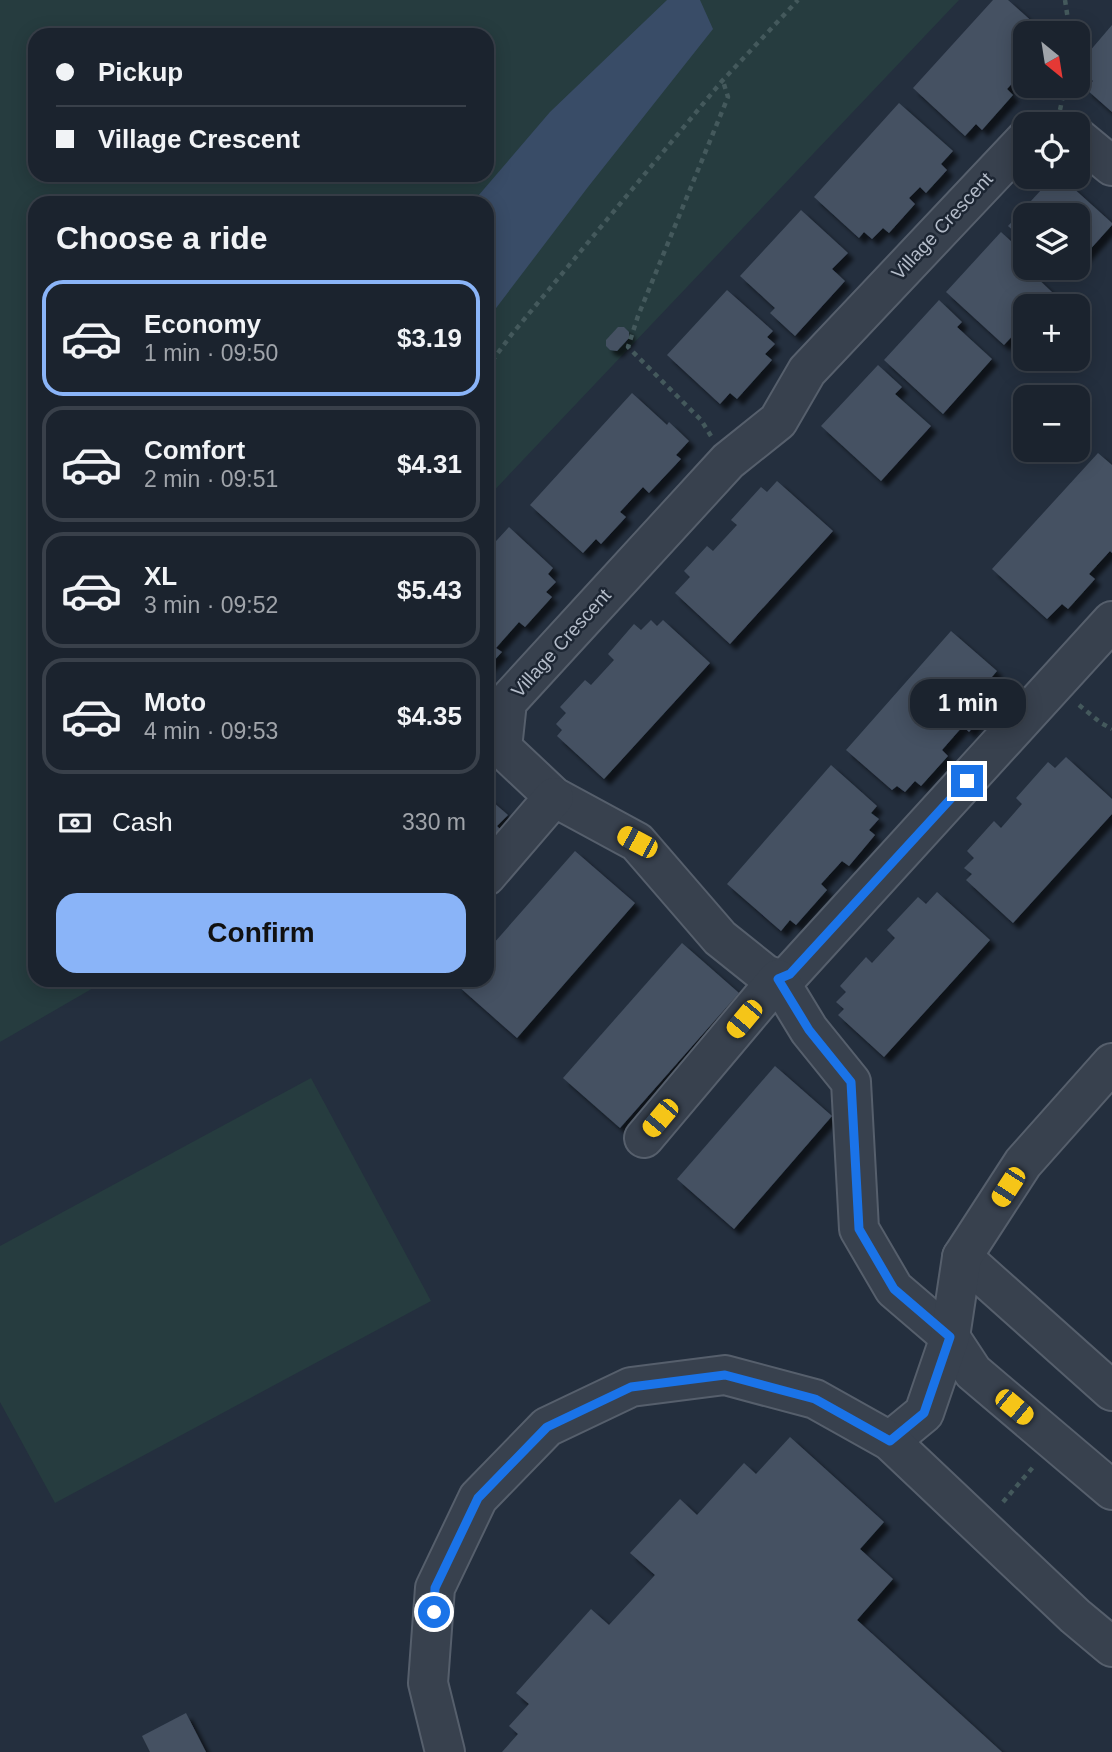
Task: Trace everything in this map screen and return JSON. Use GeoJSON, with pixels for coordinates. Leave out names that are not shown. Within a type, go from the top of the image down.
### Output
{"type":"FeatureCollection","features":[{"type":"Feature","properties":{"kind":"street"},"geometry":{"type":"LineString","coordinates":[[1090,145],[1112,166]]}},
{"type":"Feature","properties":{"kind":"street","name":"Village Crescent"},"geometry":{"type":"LineString","coordinates":[[778,979],[765,974],[720,938],[637,842],[554,797],[502,748],[507,702],[727,461],[778,421],[807,371],[1013,153]]}},
{"type":"Feature","properties":{"kind":"street"},"geometry":{"type":"LineString","coordinates":[[644,1138],[778,979],[790,974],[1112,621]]}},
{"type":"Feature","properties":{"kind":"street"},"geometry":{"type":"LineString","coordinates":[[494,867],[554,797]]}},
{"type":"Feature","properties":{"kind":"street"},"geometry":{"type":"LineString","coordinates":[[778,979],[809,1030],[851,1082],[859,1229],[894,1289],[950,1337],[973,1372],[1112,1490]]}},
{"type":"Feature","properties":{"kind":"street"},"geometry":{"type":"LineString","coordinates":[[890,1441],[924,1413],[950,1337],[962,1257],[1023,1163],[1112,1063]]}},
{"type":"Feature","properties":{"kind":"street"},"geometry":{"type":"LineString","coordinates":[[962,1257],[1112,1391]]}},
{"type":"Feature","properties":{"kind":"street"},"geometry":{"type":"LineString","coordinates":[[445,1752],[428,1683],[435,1588],[478,1498],[547,1427],[631,1387],[725,1375],[815,1399],[890,1441],[1074,1616],[1112,1647]]}},
{"type":"Feature","properties":{"kind":"path"},"geometry":{"type":"LineString","coordinates":[[494,358],[722,81],[798,0]]}},
{"type":"Feature","properties":{"kind":"path"},"geometry":{"type":"LineString","coordinates":[[1065,0],[1068,21]]}},
{"type":"Feature","properties":{"kind":"path"},"geometry":{"type":"LineString","coordinates":[[722,81],[729,97],[638,316],[628,347],[701,420],[727,461]]}},
{"type":"Feature","properties":{"kind":"path"},"geometry":{"type":"LineString","coordinates":[[1055,684],[1101,723],[1112,729]]}},
{"type":"Feature","properties":{"kind":"path"},"geometry":{"type":"LineString","coordinates":[[982,1528],[1055,1441]]}},
{"type":"Feature","properties":{"kind":"green space"},"geometry":{"type":"Polygon","coordinates":[[[0,0],[959,0],[494,491],[494,196],[28,196],[28,987],[95,987],[0,1042],[0,0]]]}},
{"type":"Feature","properties":{"kind":"green space"},"geometry":{"type":"Polygon","coordinates":[[[311,1078],[431,1301],[55,1503],[0,1402],[0,1246],[311,1078]]]}},
{"type":"Feature","properties":{"kind":"water"},"geometry":{"type":"Polygon","coordinates":[[[667,0],[700,0],[713,29],[494,311],[494,196],[478,196],[490,182],[494,182],[494,177],[550,112],[667,0]]]}},
{"type":"Feature","properties":{"kind":"building"},"geometry":{"type":"Polygon","coordinates":[[[993,0],[1008,0],[1032,21],[1013,21],[1013,82],[1007,89],[1013,95],[982,130],[976,124],[965,136],[913,88],[993,0]]]}},
{"type":"Feature","properties":{"kind":"building"},"geometry":{"type":"Polygon","coordinates":[[[1112,25],[1112,112],[1090,93],[1093,81],[1090,78],[1090,51],[1112,25]]]}},
{"type":"Feature","properties":{"kind":"building"},"geometry":{"type":"Polygon","coordinates":[[[899,103],[953,151],[941,164],[947,170],[926,193],[920,187],[909,198],[915,204],[889,233],[883,228],[872,239],[864,232],[859,238],[814,197],[899,103]]]}},
{"type":"Feature","properties":{"kind":"building"},"geometry":{"type":"Polygon","coordinates":[[[1042,189],[1074,189],[1090,203],[1029,203],[1042,189]]]}},
{"type":"Feature","properties":{"kind":"building"},"geometry":{"type":"Polygon","coordinates":[[[1090,203],[1112,225],[1090,250],[1090,203]]]}},
{"type":"Feature","properties":{"kind":"building"},"geometry":{"type":"Polygon","coordinates":[[[801,210],[848,253],[832,269],[845,281],[795,336],[770,313],[775,308],[740,276],[801,210]]]}},
{"type":"Feature","properties":{"kind":"building"},"geometry":{"type":"Polygon","coordinates":[[[1001,232],[1013,243],[1013,280],[1039,280],[1052,292],[1013,294],[1013,335],[1004,345],[946,292],[1001,232]]]}},
{"type":"Feature","properties":{"kind":"building"},"geometry":{"type":"Polygon","coordinates":[[[727,290],[773,331],[767,337],[775,344],[765,354],[772,360],[737,399],[730,393],[720,404],[667,355],[727,290]]]}},
{"type":"Feature","properties":{"kind":"building"},"geometry":{"type":"Polygon","coordinates":[[[939,300],[962,322],[957,327],[992,359],[943,414],[884,360],[939,300]]]}},
{"type":"Feature","properties":{"kind":"building"},"geometry":{"type":"Polygon","coordinates":[[[618,327],[624,327],[629,332],[629,338],[617,351],[610,350],[606,346],[606,340],[618,327]]]}},
{"type":"Feature","properties":{"kind":"building"},"geometry":{"type":"Polygon","coordinates":[[[878,365],[902,387],[895,394],[931,426],[881,481],[821,426],[878,365]]]}},
{"type":"Feature","properties":{"kind":"building"},"geometry":{"type":"Polygon","coordinates":[[[632,393],[689,441],[676,455],[681,459],[649,493],[643,487],[620,512],[626,517],[601,544],[596,539],[583,553],[530,505],[632,393]]]}},
{"type":"Feature","properties":{"kind":"building"},"geometry":{"type":"Polygon","coordinates":[[[1098,453],[1112,465],[1112,553],[1110,551],[1089,574],[1095,579],[1068,609],[1062,604],[1047,619],[992,569],[1098,453]]]}},
{"type":"Feature","properties":{"kind":"building"},"geometry":{"type":"Polygon","coordinates":[[[777,481],[833,531],[730,644],[675,593],[690,577],[684,571],[707,546],[713,551],[737,525],[731,520],[761,487],[767,492],[777,481]]]}},
{"type":"Feature","properties":{"kind":"building"},"geometry":{"type":"Polygon","coordinates":[[[509,527],[553,568],[548,574],[556,582],[546,592],[552,597],[525,627],[519,622],[496,648],[502,652],[494,660],[494,543],[509,527]]]}},
{"type":"Feature","properties":{"kind":"building"},"geometry":{"type":"Polygon","coordinates":[[[651,620],[657,626],[663,620],[710,663],[604,779],[557,736],[562,730],[556,724],[566,713],[560,707],[585,680],[591,685],[614,660],[608,654],[634,624],[641,630],[651,620]]]}},
{"type":"Feature","properties":{"kind":"building"},"geometry":{"type":"Polygon","coordinates":[[[951,631],[997,671],[991,678],[999,685],[990,696],[996,701],[969,732],[963,726],[942,750],[948,756],[921,786],[915,781],[905,792],[897,786],[892,790],[846,750],[951,631]]]}},
{"type":"Feature","properties":{"kind":"building"},"geometry":{"type":"Polygon","coordinates":[[[1066,757],[1112,799],[1112,814],[1013,923],[966,880],[972,874],[964,868],[974,858],[967,851],[994,821],[1001,828],[1022,804],[1016,798],[1048,762],[1055,768],[1066,757]]]}},
{"type":"Feature","properties":{"kind":"building"},"geometry":{"type":"Polygon","coordinates":[[[831,765],[877,806],[871,813],[879,819],[869,830],[875,835],[849,866],[842,861],[821,884],[827,890],[796,925],[790,920],[781,931],[727,884],[831,765]]]}},
{"type":"Feature","properties":{"kind":"building"},"geometry":{"type":"Polygon","coordinates":[[[494,803],[508,815],[497,826],[500,829],[494,835],[494,803]]]}},
{"type":"Feature","properties":{"kind":"building"},"geometry":{"type":"Polygon","coordinates":[[[575,851],[635,903],[517,1038],[459,987],[494,987],[494,943],[575,851]]]}},
{"type":"Feature","properties":{"kind":"building"},"geometry":{"type":"Polygon","coordinates":[[[937,892],[990,940],[884,1057],[838,1015],[844,1009],[836,1002],[846,992],[840,986],[866,957],[872,963],[895,938],[887,930],[918,897],[926,904],[937,892]]]}},
{"type":"Feature","properties":{"kind":"building"},"geometry":{"type":"Polygon","coordinates":[[[682,943],[739,993],[620,1128],[563,1078],[682,943]]]}},
{"type":"Feature","properties":{"kind":"building"},"geometry":{"type":"Polygon","coordinates":[[[775,1066],[832,1116],[734,1229],[677,1179],[775,1066]]]}},
{"type":"Feature","properties":{"kind":"building"},"geometry":{"type":"Polygon","coordinates":[[[790,1437],[884,1522],[860,1549],[893,1579],[857,1620],[1002,1752],[502,1752],[518,1734],[509,1726],[529,1704],[516,1693],[591,1609],[609,1625],[655,1575],[630,1553],[680,1499],[697,1515],[744,1463],[756,1474],[790,1437]]]}},
{"type":"Feature","properties":{"kind":"building"},"geometry":{"type":"Polygon","coordinates":[[[186,1713],[206,1752],[150,1752],[142,1736],[186,1713]]]}},
{"type":"Feature","properties":{"kind":"route"},"geometry":{"type":"LineString","coordinates":[[434,1612],[435,1588],[478,1498],[547,1427],[631,1387],[725,1375],[815,1399],[890,1441],[924,1413],[950,1337],[894,1289],[859,1229],[851,1082],[809,1030],[778,979],[790,974],[967,781]]}}]}
